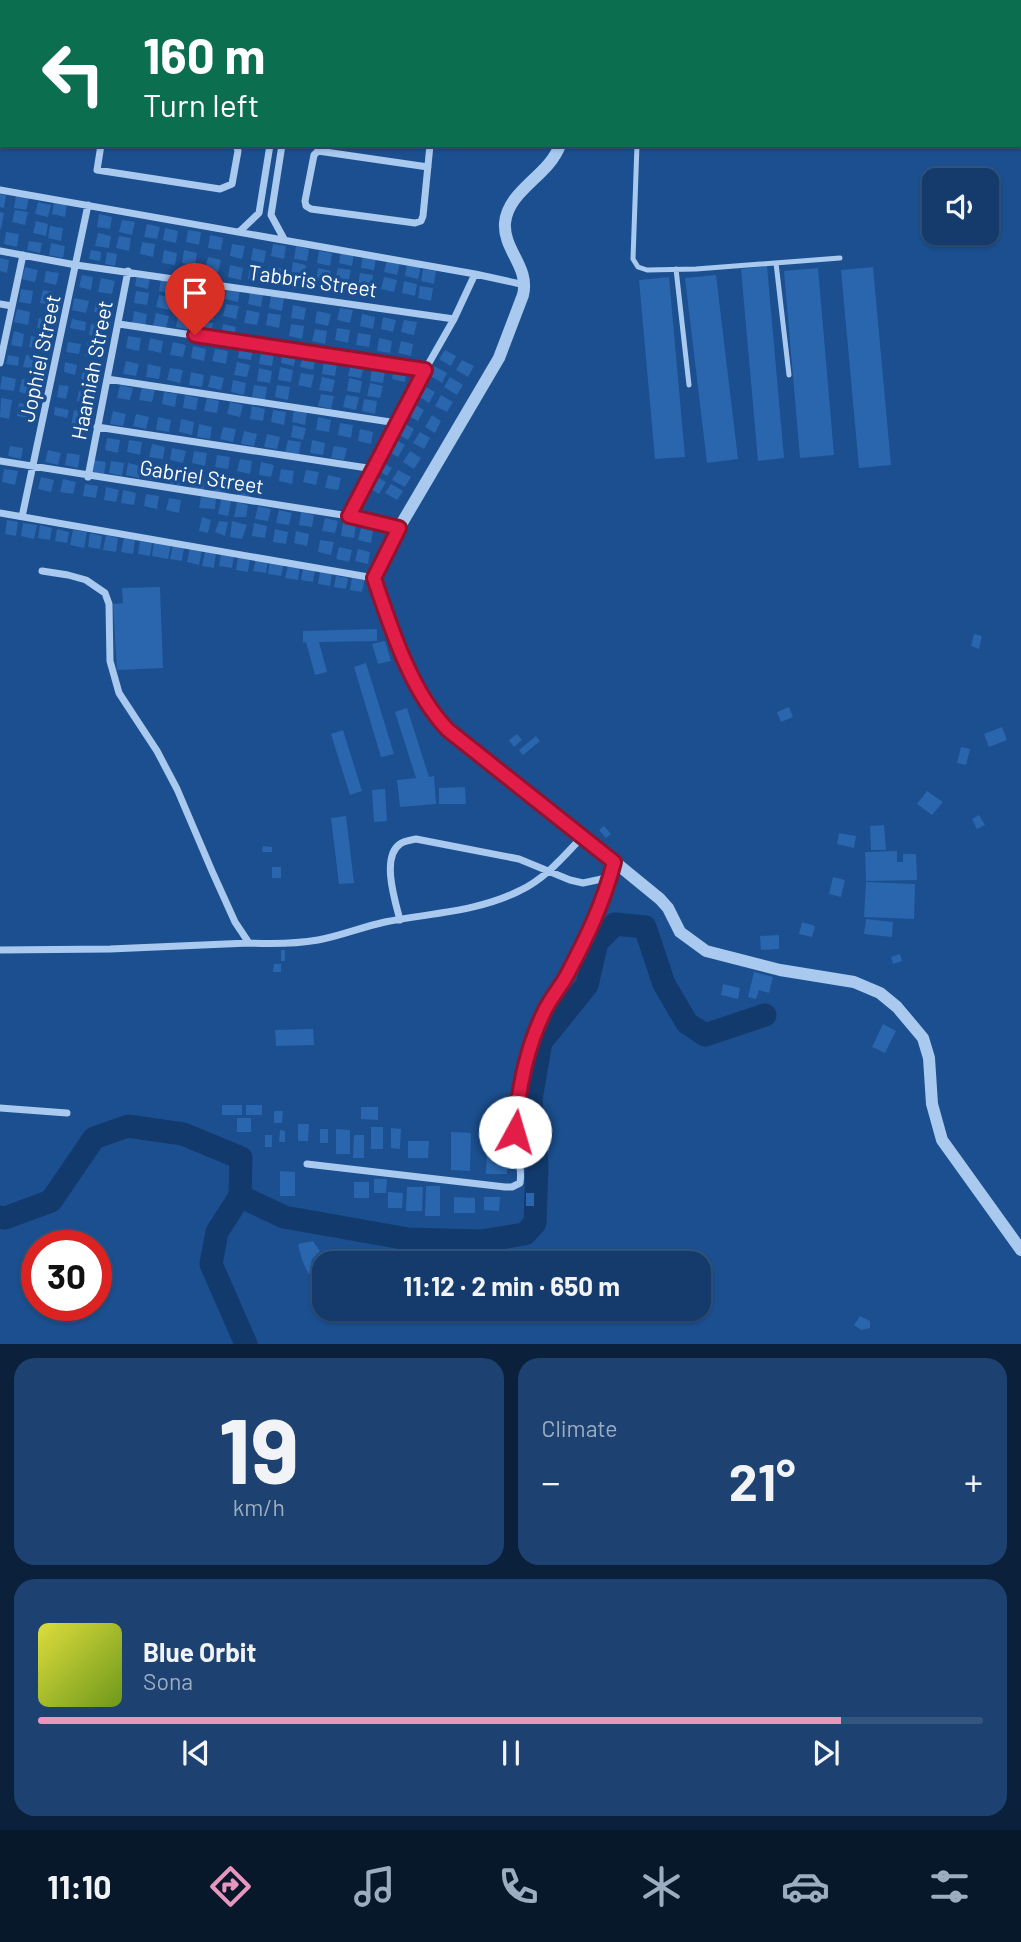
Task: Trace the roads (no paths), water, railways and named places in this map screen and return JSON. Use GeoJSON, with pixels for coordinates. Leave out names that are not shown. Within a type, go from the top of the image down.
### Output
{"type":"FeatureCollection","features":[{"type":"Feature","properties":{"kind":"street"},"geometry":{"type":"LineString","coordinates":[[101,147],[97,170],[220,188],[232,184],[237,147]]}},
{"type":"Feature","properties":{"kind":"street"},"geometry":{"type":"LineString","coordinates":[[239,232],[259,213],[270,147]]}},
{"type":"Feature","properties":{"kind":"street"},"geometry":{"type":"LineString","coordinates":[[282,147],[271,215],[284,239]]}},
{"type":"Feature","properties":{"kind":"street"},"geometry":{"type":"LineString","coordinates":[[428,167],[318,152],[314,155],[306,206],[311,209],[415,223],[421,221],[423,216],[428,167],[430,147]]}},
{"type":"Feature","properties":{"kind":"street"},"geometry":{"type":"LineString","coordinates":[[558,147],[550,165],[514,200],[508,211],[506,233],[526,285],[499,358],[399,528],[374,578],[386,614],[423,700],[435,717],[660,899],[668,908],[680,932],[706,951],[722,957],[854,982],[880,993],[897,1007],[923,1038],[929,1058],[933,1112],[942,1140],[1021,1250]]}},
{"type":"Feature","properties":{"kind":"street"},"geometry":{"type":"LineString","coordinates":[[0,190],[284,239],[526,285]]}},
{"type":"Feature","properties":{"kind":"street","name":"Jophiel Street"},"geometry":{"type":"LineString","coordinates":[[22,517],[88,205]]}},
{"type":"Feature","properties":{"kind":"street"},"geometry":{"type":"LineString","coordinates":[[259,213],[271,215]]}},
{"type":"Feature","properties":{"kind":"street","name":"Tabbris Street"},"geometry":{"type":"LineString","coordinates":[[0,251],[76,265],[454,319]]}},
{"type":"Feature","properties":{"kind":"street"},"geometry":{"type":"LineString","coordinates":[[0,363],[23,255]]}},
{"type":"Feature","properties":{"kind":"street","name":"Haamiah Street"},"geometry":{"type":"LineString","coordinates":[[88,477],[128,271]]}},
{"type":"Feature","properties":{"kind":"street"},"geometry":{"type":"LineString","coordinates":[[349,516],[454,319],[475,274]]}},
{"type":"Feature","properties":{"kind":"street"},"geometry":{"type":"LineString","coordinates":[[0,304],[12,306]]}},
{"type":"Feature","properties":{"kind":"street"},"geometry":{"type":"LineString","coordinates":[[119,324],[425,370]]}},
{"type":"Feature","properties":{"kind":"street"},"geometry":{"type":"LineString","coordinates":[[107,379],[397,423]]}},
{"type":"Feature","properties":{"kind":"street"},"geometry":{"type":"LineString","coordinates":[[97,427],[374,469]]}},
{"type":"Feature","properties":{"kind":"street","name":"Gabriel Street"},"geometry":{"type":"LineString","coordinates":[[0,461],[88,477],[349,516],[399,528]]}},
{"type":"Feature","properties":{"kind":"street"},"geometry":{"type":"LineString","coordinates":[[0,513],[374,578]]}},
{"type":"Feature","properties":{"kind":"street"},"geometry":{"type":"LineString","coordinates":[[42,571],[86,580],[105,593],[109,604],[110,661],[119,693],[157,751],[177,789],[221,891],[249,943]]}},
{"type":"Feature","properties":{"kind":"street"},"geometry":{"type":"LineString","coordinates":[[0,950],[277,944],[318,940],[400,920],[460,911],[506,897],[531,885],[550,870],[583,836]]}},
{"type":"Feature","properties":{"kind":"street"},"geometry":{"type":"LineString","coordinates":[[400,920],[391,884],[390,857],[399,844],[416,839],[519,859],[583,883],[611,877]]}},
{"type":"Feature","properties":{"kind":"street"},"geometry":{"type":"LineString","coordinates":[[307,1164],[505,1187],[520,1183],[515,1132],[517,1111],[534,1036],[545,1010],[587,936],[611,877],[614,862]]}},
{"type":"Feature","properties":{"kind":"street"},"geometry":{"type":"LineString","coordinates":[[0,1108],[67,1112]]}},
{"type":"Feature","properties":{"kind":"lane"},"geometry":{"type":"LineString","coordinates":[[637,147],[633,259],[638,267],[648,270],[676,270],[840,258]]}},
{"type":"Feature","properties":{"kind":"lane"},"geometry":{"type":"LineString","coordinates":[[776,263],[789,375]]}},
{"type":"Feature","properties":{"kind":"lane"},"geometry":{"type":"LineString","coordinates":[[676,270],[689,385]]}},
{"type":"Feature","properties":{"kind":"waterway"},"geometry":{"type":"LineString","coordinates":[[240,1196],[284,1217],[408,1239],[481,1241],[525,1234],[535,1223],[537,1164],[531,1099],[541,1042],[587,985],[597,942],[615,924],[645,927],[664,984],[687,1023],[705,1035],[765,1015]]}},
{"type":"Feature","properties":{"kind":"waterway"},"geometry":{"type":"LineString","coordinates":[[0,1217],[5,1218],[51,1201],[94,1138],[128,1126],[183,1134],[241,1158],[240,1196],[217,1232],[211,1264],[246,1344]]}}]}
